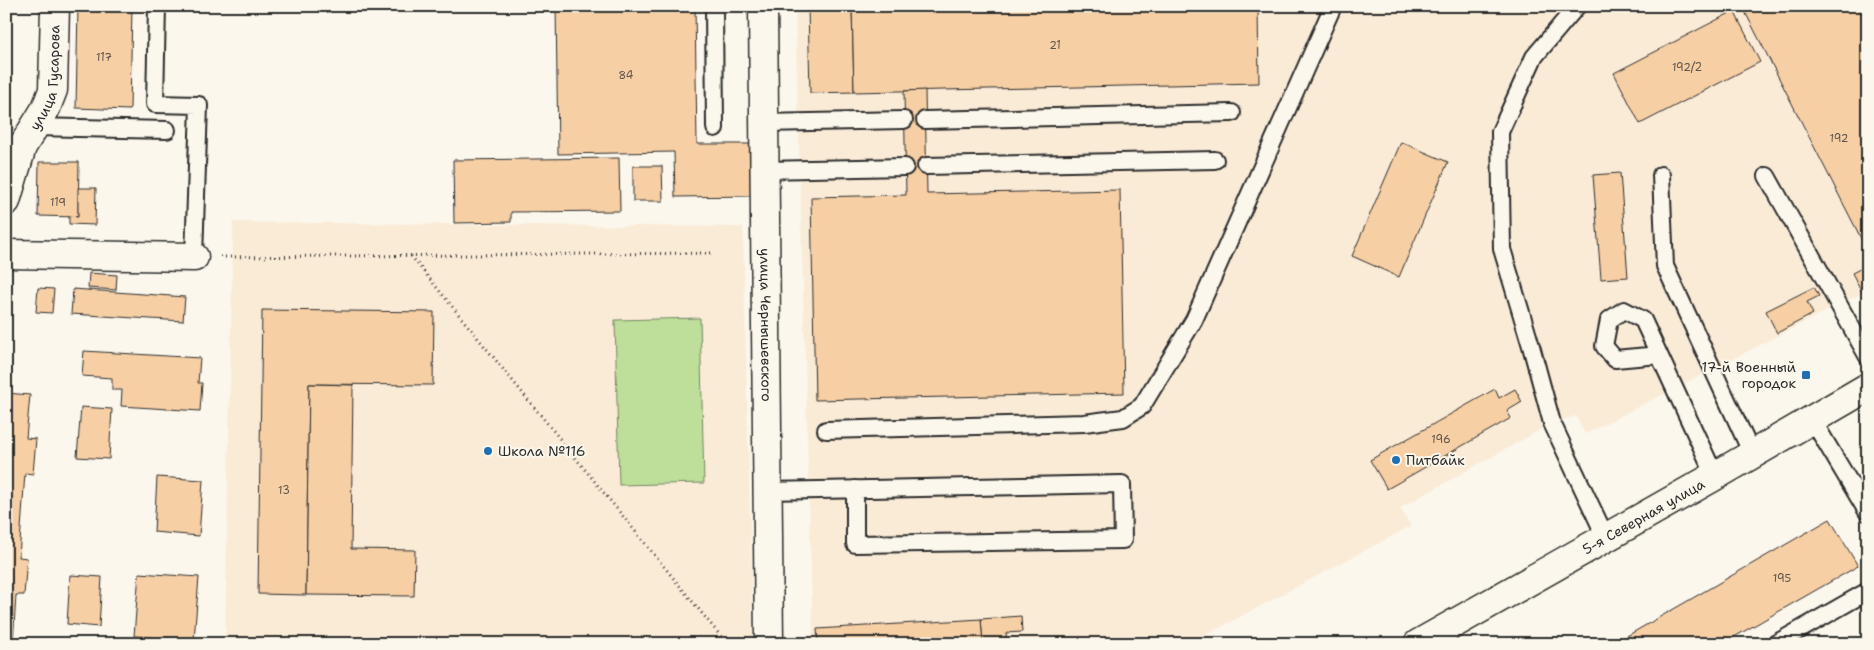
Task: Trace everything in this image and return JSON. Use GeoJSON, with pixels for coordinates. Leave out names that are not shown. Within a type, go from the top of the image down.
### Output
{"type":"FeatureCollection","features":[{"type":"Feature","properties":{"kind":"street","name":"улица Гусарова"},"geometry":{"type":"LineString","coordinates":[[6,201],[22,146],[35,128],[53,90],[55,6]]}},
{"type":"Feature","properties":{"kind":"street","name":"улица Чернышевского"},"geometry":{"type":"LineString","coordinates":[[763,6],[769,644]]}},
{"type":"Feature","properties":{"kind":"street"},"geometry":{"type":"LineString","coordinates":[[6,254],[194,257]]}},
{"type":"Feature","properties":{"kind":"street","name":"5-я Северная улица"},"geometry":{"type":"LineString","coordinates":[[1418,644],[1716,476],[1868,387]]}},
{"type":"Feature","properties":{"kind":"lane"},"geometry":{"type":"LineString","coordinates":[[157,6],[155,104],[200,105],[194,257]]}},
{"type":"Feature","properties":{"kind":"lane"},"geometry":{"type":"LineString","coordinates":[[714,6],[715,128]]}},
{"type":"Feature","properties":{"kind":"lane"},"geometry":{"type":"LineString","coordinates":[[826,430],[1084,423],[1123,418],[1142,406],[1194,320],[1333,6]]}},
{"type":"Feature","properties":{"kind":"lane"},"geometry":{"type":"LineString","coordinates":[[1577,6],[1534,57],[1500,132],[1502,249],[1532,346],[1552,424],[1606,538]]}},
{"type":"Feature","properties":{"kind":"lane"},"geometry":{"type":"LineString","coordinates":[[925,120],[1232,113]]}},
{"type":"Feature","properties":{"kind":"lane"},"geometry":{"type":"LineString","coordinates":[[764,123],[904,120]]}},
{"type":"Feature","properties":{"kind":"lane"},"geometry":{"type":"LineString","coordinates":[[35,128],[167,130]]}},
{"type":"Feature","properties":{"kind":"lane"},"geometry":{"type":"LineString","coordinates":[[926,166],[1214,160]]}},
{"type":"Feature","properties":{"kind":"lane"},"geometry":{"type":"LineString","coordinates":[[764,170],[905,167]]}},
{"type":"Feature","properties":{"kind":"lane"},"geometry":{"type":"LineString","coordinates":[[1661,175],[1665,266],[1752,454]]}},
{"type":"Feature","properties":{"kind":"lane"},"geometry":{"type":"LineString","coordinates":[[1767,176],[1868,357]]}},
{"type":"Feature","properties":{"kind":"lane"},"geometry":{"type":"LineString","coordinates":[[1659,355],[1716,476]]}},
{"type":"Feature","properties":{"kind":"lane"},"geometry":{"type":"LineString","coordinates":[[1812,419],[1868,513]]}},
{"type":"Feature","properties":{"kind":"lane"},"geometry":{"type":"LineString","coordinates":[[767,491],[855,489],[1122,484],[1123,540],[856,544],[855,489]]}},
{"type":"Feature","properties":{"kind":"lane"},"geometry":{"type":"LineString","coordinates":[[1776,644],[1868,591]]}},
{"type":"Feature","properties":{"kind":"path"},"geometry":{"type":"LineString","coordinates":[[194,257],[715,254]]}},
{"type":"Feature","properties":{"kind":"path"},"geometry":{"type":"LineString","coordinates":[[410,256],[727,644]]}},
{"type":"Feature","properties":{"kind":"shaded area"},"geometry":{"type":"Polygon","coordinates":[[[795,6],[1868,6],[1868,290],[1585,434],[1576,416],[1552,423],[1400,508],[1411,526],[1202,637],[1197,644],[813,644],[795,6]]]}},
{"type":"Feature","properties":{"kind":"shaded area","name":"Школа №116"},"geometry":{"type":"Polygon","coordinates":[[[233,222],[743,227],[753,644],[225,644],[233,222]]]}},
{"type":"Feature","properties":{"kind":"green space"},"geometry":{"type":"Polygon","coordinates":[[[700,318],[704,483],[619,485],[615,320],[700,318]]]}},
{"type":"Feature","properties":{"kind":"building"},"geometry":{"type":"Polygon","coordinates":[[[78,6],[132,6],[130,110],[76,108],[78,6]]]}},
{"type":"Feature","properties":{"kind":"building"},"geometry":{"type":"Polygon","coordinates":[[[556,6],[695,6],[697,144],[752,144],[752,196],[675,197],[674,152],[558,154],[556,6]]]}},
{"type":"Feature","properties":{"kind":"building"},"geometry":{"type":"Polygon","coordinates":[[[808,6],[852,6],[854,92],[810,93],[808,6]]]}},
{"type":"Feature","properties":{"kind":"building"},"geometry":{"type":"Polygon","coordinates":[[[852,6],[1258,6],[1259,83],[854,92],[852,6]]]}},
{"type":"Feature","properties":{"kind":"building"},"geometry":{"type":"Polygon","coordinates":[[[1742,6],[1858,6],[1868,26],[1867,250],[1742,6]]]}},
{"type":"Feature","properties":{"kind":"building"},"geometry":{"type":"Polygon","coordinates":[[[1734,11],[1760,62],[1640,124],[1614,73],[1734,11]]]}},
{"type":"Feature","properties":{"kind":"building"},"geometry":{"type":"Polygon","coordinates":[[[925,90],[927,194],[1120,190],[1124,393],[815,400],[811,197],[906,195],[904,91],[925,90]]]}},
{"type":"Feature","properties":{"kind":"building"},"geometry":{"type":"Polygon","coordinates":[[[1401,142],[1448,162],[1399,277],[1352,256],[1401,142]]]}},
{"type":"Feature","properties":{"kind":"building"},"geometry":{"type":"Polygon","coordinates":[[[619,158],[620,211],[511,212],[511,222],[454,223],[453,160],[619,158]]]}},
{"type":"Feature","properties":{"kind":"building"},"geometry":{"type":"Polygon","coordinates":[[[39,162],[79,162],[78,217],[38,216],[39,162]]]}},
{"type":"Feature","properties":{"kind":"building"},"geometry":{"type":"Polygon","coordinates":[[[633,166],[662,166],[663,201],[633,201],[633,166]]]}},
{"type":"Feature","properties":{"kind":"building"},"geometry":{"type":"Polygon","coordinates":[[[1620,173],[1628,277],[1601,279],[1593,175],[1620,173]]]}},
{"type":"Feature","properties":{"kind":"building"},"geometry":{"type":"Polygon","coordinates":[[[78,188],[96,188],[95,225],[69,224],[69,216],[78,217],[78,188]]]}},
{"type":"Feature","properties":{"kind":"building"},"geometry":{"type":"Polygon","coordinates":[[[1868,265],[1868,289],[1862,292],[1852,273],[1868,265]]]}},
{"type":"Feature","properties":{"kind":"building"},"geometry":{"type":"Polygon","coordinates":[[[89,273],[117,275],[116,290],[88,288],[89,273]]]}},
{"type":"Feature","properties":{"kind":"building"},"geometry":{"type":"Polygon","coordinates":[[[1814,287],[1819,296],[1807,302],[1813,314],[1777,333],[1766,311],[1814,287]]]}},
{"type":"Feature","properties":{"kind":"building"},"geometry":{"type":"Polygon","coordinates":[[[38,288],[54,289],[52,313],[36,312],[38,288]]]}},
{"type":"Feature","properties":{"kind":"building"},"geometry":{"type":"Polygon","coordinates":[[[73,289],[185,297],[183,321],[71,314],[73,289]]]}},
{"type":"Feature","properties":{"kind":"building"},"geometry":{"type":"Polygon","coordinates":[[[262,310],[434,312],[433,385],[309,384],[306,595],[258,594],[262,310]]]}},
{"type":"Feature","properties":{"kind":"building"},"geometry":{"type":"Polygon","coordinates":[[[84,351],[200,358],[198,383],[202,383],[200,411],[121,406],[122,390],[112,390],[112,378],[82,376],[84,351]]]}},
{"type":"Feature","properties":{"kind":"building"},"geometry":{"type":"Polygon","coordinates":[[[309,384],[353,385],[351,549],[415,550],[414,596],[306,595],[309,384]]]}},
{"type":"Feature","properties":{"kind":"building"},"geometry":{"type":"Polygon","coordinates":[[[1495,389],[1499,398],[1515,389],[1522,402],[1507,411],[1511,418],[1387,489],[1370,460],[1495,389]]]}},
{"type":"Feature","properties":{"kind":"building"},"geometry":{"type":"Polygon","coordinates":[[[6,393],[30,395],[26,438],[36,439],[33,474],[25,473],[19,557],[27,558],[24,595],[16,595],[13,644],[6,644],[6,393]]]}},
{"type":"Feature","properties":{"kind":"building"},"geometry":{"type":"Polygon","coordinates":[[[81,407],[112,409],[109,459],[77,457],[81,407]]]}},
{"type":"Feature","properties":{"kind":"building"},"geometry":{"type":"Polygon","coordinates":[[[157,477],[203,480],[199,536],[154,532],[157,477]]]}},
{"type":"Feature","properties":{"kind":"building"},"geometry":{"type":"Polygon","coordinates":[[[1830,519],[1858,566],[1722,644],[1613,644],[1830,519]]]}},
{"type":"Feature","properties":{"kind":"building"},"geometry":{"type":"Polygon","coordinates":[[[139,573],[199,577],[194,640],[134,636],[139,573]]]}},
{"type":"Feature","properties":{"kind":"building"},"geometry":{"type":"Polygon","coordinates":[[[70,575],[102,577],[99,627],[67,624],[70,575]]]}},
{"type":"Feature","properties":{"kind":"building"},"geometry":{"type":"Polygon","coordinates":[[[1021,616],[1022,632],[1006,633],[1007,644],[983,644],[981,619],[1021,616]]]}},
{"type":"Feature","properties":{"kind":"building"},"geometry":{"type":"Polygon","coordinates":[[[981,619],[983,644],[818,644],[817,629],[981,619]]]}},
{"type":"Feature","properties":{"kind":"place","name":"17-й Военный городок"},"geometry":{"type":"Point","coordinates":[1806,375]}},
{"type":"Feature","properties":{"kind":"place","name":"Школа №116"},"geometry":{"type":"Point","coordinates":[488,451]}},
{"type":"Feature","properties":{"kind":"place","name":"Питбайк"},"geometry":{"type":"Point","coordinates":[1396,460]}}]}
